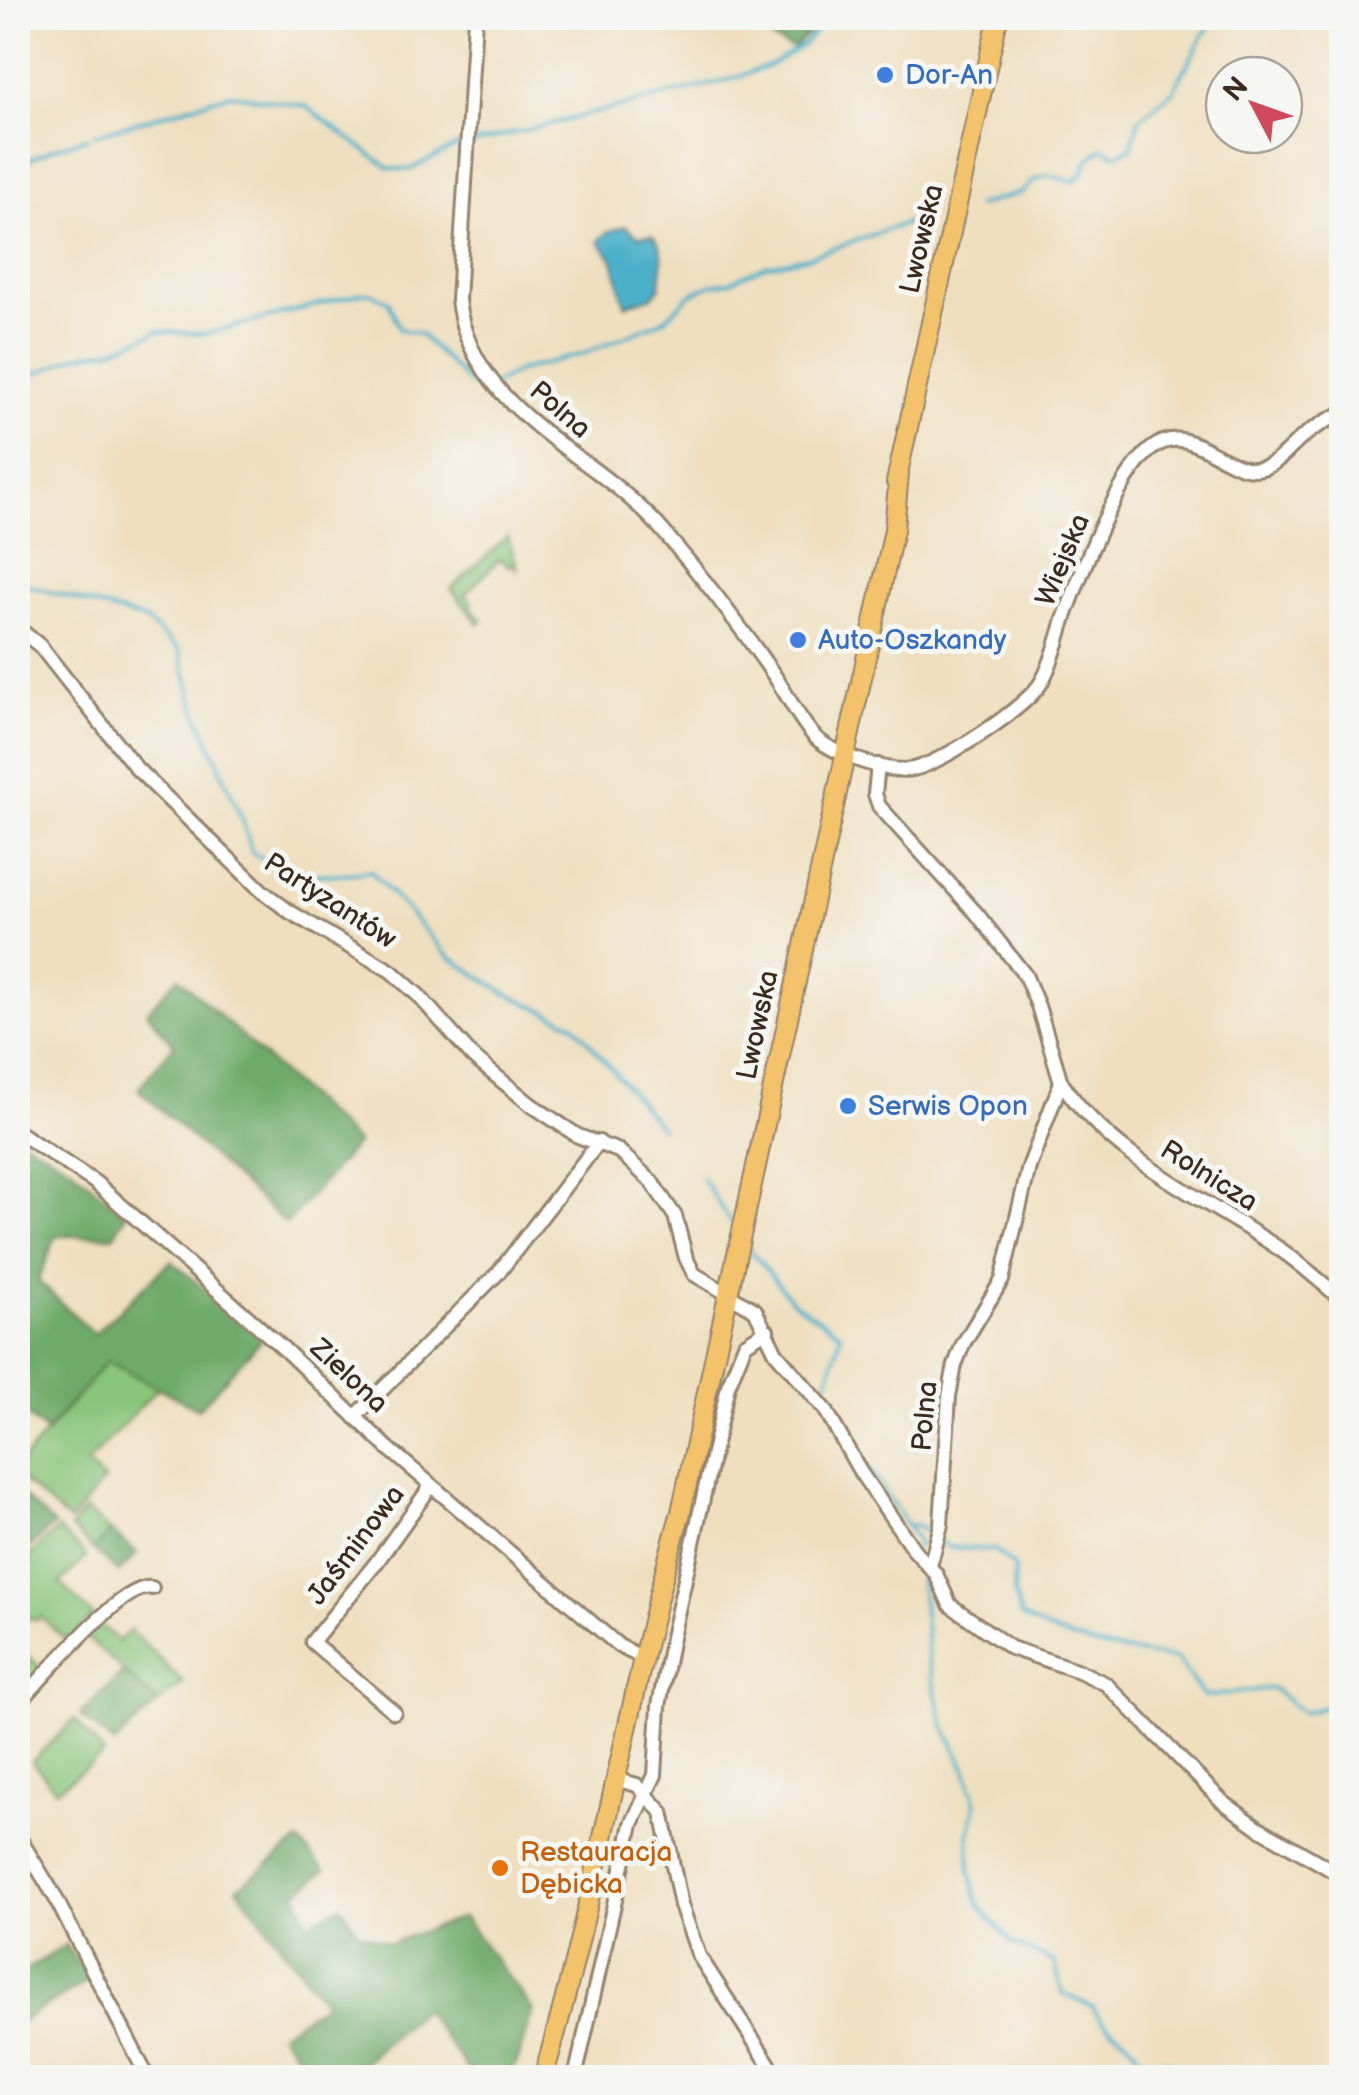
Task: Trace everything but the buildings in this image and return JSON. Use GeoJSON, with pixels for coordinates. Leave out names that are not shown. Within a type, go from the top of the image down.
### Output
{"type":"FeatureCollection","features":[{"type":"Feature","properties":{"kind":"main road","name":"Lwowska"},"geometry":{"type":"LineString","coordinates":[[555,2078],[643,1658],[680,1512],[723,1290],[839,752],[894,530],[899,473],[998,18]]}},
{"type":"Feature","properties":{"kind":"main road","name":"Lwowska"},"geometry":{"type":"LineString","coordinates":[[542,2078],[602,1853]]}},
{"type":"Feature","properties":{"kind":"street","name":"Polna"},"geometry":{"type":"LineString","coordinates":[[475,18],[458,300],[465,335],[502,392],[552,440],[658,524],[729,610],[811,732],[839,752]]}},
{"type":"Feature","properties":{"kind":"street","name":"Wiejska"},"geometry":{"type":"LineString","coordinates":[[839,752],[878,765],[917,769],[1008,716],[1032,696],[1046,676],[1068,611],[1119,493],[1152,448],[1168,440],[1183,440],[1237,464],[1265,468],[1310,431],[1342,413]]}},
{"type":"Feature","properties":{"kind":"street","name":"Partyzantów"},"geometry":{"type":"LineString","coordinates":[[18,628],[40,646],[137,769],[262,892],[391,972],[418,995],[473,1057],[578,1136],[619,1151],[660,1191],[675,1216],[690,1266],[700,1279],[756,1310],[776,1353],[825,1408],[861,1473],[922,1558]]}},
{"type":"Feature","properties":{"kind":"street"},"geometry":{"type":"LineString","coordinates":[[878,765],[875,794],[879,806],[978,914],[1025,975],[1061,1082]]}},
{"type":"Feature","properties":{"kind":"street","name":"Polna"},"geometry":{"type":"LineString","coordinates":[[922,1558],[936,1548],[940,1532],[951,1381],[963,1344],[1002,1280],[1024,1184],[1061,1082]]}},
{"type":"Feature","properties":{"kind":"street","name":"Rolnicza"},"geometry":{"type":"LineString","coordinates":[[1061,1082],[1096,1126],[1139,1162],[1280,1250],[1342,1300]]}},
{"type":"Feature","properties":{"kind":"street","name":"Zielona"},"geometry":{"type":"LineString","coordinates":[[18,1132],[96,1182],[284,1348],[431,1486],[619,1646],[643,1658]]}},
{"type":"Feature","properties":{"kind":"street"},"geometry":{"type":"LineString","coordinates":[[355,1417],[498,1272],[599,1142]]}},
{"type":"Feature","properties":{"kind":"street"},"geometry":{"type":"LineString","coordinates":[[575,2078],[632,1824],[655,1775],[659,1706],[671,1642],[728,1386],[745,1344],[768,1330]]}},
{"type":"Feature","properties":{"kind":"street","name":"Jaśminowa"},"geometry":{"type":"LineString","coordinates":[[394,1712],[312,1642],[431,1486]]}},
{"type":"Feature","properties":{"kind":"street"},"geometry":{"type":"LineString","coordinates":[[922,1558],[950,1604],[991,1636],[1020,1652],[1106,1684],[1223,1802],[1259,1828],[1342,1876]]}},
{"type":"Feature","properties":{"kind":"street"},"geometry":{"type":"LineString","coordinates":[[18,1704],[113,1605],[138,1587],[152,1588]]}},
{"type":"Feature","properties":{"kind":"street"},"geometry":{"type":"LineString","coordinates":[[618,1780],[637,1785],[662,1812],[681,1905],[699,1956],[778,2078]]}},
{"type":"Feature","properties":{"kind":"street"},"geometry":{"type":"LineString","coordinates":[[18,1836],[54,1895],[148,2078]]}},
{"type":"Feature","properties":{"kind":"green space"},"geometry":{"type":"Polygon","coordinates":[[[757,18],[822,18],[794,48],[761,30],[752,22],[757,18]]]}},
{"type":"Feature","properties":{"kind":"green space"},"geometry":{"type":"Polygon","coordinates":[[[508,536],[518,570],[500,559],[465,594],[473,603],[470,607],[483,620],[479,624],[451,589],[508,536]]]}},
{"type":"Feature","properties":{"kind":"green space"},"geometry":{"type":"Polygon","coordinates":[[[178,977],[357,1143],[286,1224],[138,1089],[174,1045],[147,1012],[178,977]]]}},
{"type":"Feature","properties":{"kind":"green space"},"geometry":{"type":"Polygon","coordinates":[[[18,1137],[72,1168],[126,1215],[113,1236],[56,1236],[38,1281],[94,1334],[171,1261],[263,1338],[198,1409],[107,1361],[46,1432],[18,1408],[18,1137]]]}},
{"type":"Feature","properties":{"kind":"green space"},"geometry":{"type":"Polygon","coordinates":[[[107,1361],[158,1388],[86,1464],[104,1480],[70,1522],[18,1477],[18,1466],[107,1361]]]}},
{"type":"Feature","properties":{"kind":"green space"},"geometry":{"type":"Polygon","coordinates":[[[18,1492],[54,1525],[23,1553],[18,1547],[18,1492]]]}},
{"type":"Feature","properties":{"kind":"green space"},"geometry":{"type":"Polygon","coordinates":[[[85,1510],[110,1531],[93,1550],[71,1528],[85,1510]]]}},
{"type":"Feature","properties":{"kind":"green space"},"geometry":{"type":"Polygon","coordinates":[[[58,1529],[87,1557],[60,1583],[93,1616],[67,1642],[41,1617],[36,1621],[30,1617],[18,1628],[18,1566],[58,1529]]]}},
{"type":"Feature","properties":{"kind":"green space"},"geometry":{"type":"Polygon","coordinates":[[[110,1531],[137,1553],[119,1573],[93,1550],[110,1531]]]}},
{"type":"Feature","properties":{"kind":"green space"},"geometry":{"type":"Polygon","coordinates":[[[99,1624],[119,1641],[130,1630],[184,1683],[158,1703],[86,1637],[99,1624]]]}},
{"type":"Feature","properties":{"kind":"green space"},"geometry":{"type":"Polygon","coordinates":[[[18,1646],[42,1669],[18,1694],[18,1646]]]}},
{"type":"Feature","properties":{"kind":"green space"},"geometry":{"type":"Polygon","coordinates":[[[123,1672],[158,1703],[114,1744],[80,1715],[123,1672]]]}},
{"type":"Feature","properties":{"kind":"green space"},"geometry":{"type":"Polygon","coordinates":[[[75,1719],[104,1754],[56,1790],[32,1761],[75,1719]]]}},
{"type":"Feature","properties":{"kind":"green space"},"geometry":{"type":"Polygon","coordinates":[[[299,1841],[325,1870],[297,1893],[308,1923],[341,1906],[359,1932],[390,1943],[463,1917],[533,2010],[512,2077],[473,2077],[423,2009],[360,2065],[364,2077],[314,2077],[280,2033],[325,2003],[237,1888],[299,1841]]]}},
{"type":"Feature","properties":{"kind":"green space"},"geometry":{"type":"Polygon","coordinates":[[[66,1945],[90,1980],[18,2023],[18,1975],[66,1945]]]}},
{"type":"Feature","properties":{"kind":"water"},"geometry":{"type":"Polygon","coordinates":[[[626,226],[638,236],[652,235],[662,260],[660,288],[653,296],[625,305],[613,260],[599,241],[607,232],[626,226]]]}},
{"type":"Feature","properties":{"kind":"waterway"},"geometry":{"type":"LineString","coordinates":[[474,143],[724,81],[769,66],[802,46],[827,18]]}},
{"type":"Feature","properties":{"kind":"waterway"},"geometry":{"type":"LineString","coordinates":[[977,206],[1023,192],[1046,175],[1074,181],[1083,173],[1087,161],[1103,148],[1116,155],[1131,148],[1139,119],[1173,91],[1213,18]]}},
{"type":"Feature","properties":{"kind":"waterway"},"geometry":{"type":"LineString","coordinates":[[94,135],[231,94],[305,106],[389,168],[409,170],[459,145]]}},
{"type":"Feature","properties":{"kind":"waterway"},"geometry":{"type":"LineString","coordinates":[[18,165],[87,138]]}},
{"type":"Feature","properties":{"kind":"waterway"},"geometry":{"type":"LineString","coordinates":[[18,371],[38,373],[77,356],[114,349],[158,331],[206,334],[371,293],[389,302],[399,329],[420,334],[470,384],[486,389],[518,371],[583,354],[664,320],[690,295],[710,285],[921,218]]}},
{"type":"Feature","properties":{"kind":"waterway"},"geometry":{"type":"LineString","coordinates":[[18,582],[145,620],[179,650],[197,713],[243,821],[252,853],[310,873],[371,871],[448,956],[507,994],[574,1024],[661,1128]]}},
{"type":"Feature","properties":{"kind":"waterway"},"geometry":{"type":"LineString","coordinates":[[702,1178],[736,1230]]}},
{"type":"Feature","properties":{"kind":"waterway"},"geometry":{"type":"LineString","coordinates":[[747,1246],[793,1302],[841,1334],[826,1387],[866,1463],[918,1547]]}},
{"type":"Feature","properties":{"kind":"waterway"},"geometry":{"type":"LineString","coordinates":[[909,1526],[918,1526],[948,1547],[995,1550],[1015,1567],[1014,1594],[1021,1616],[1077,1640],[1177,1659],[1204,1697],[1272,1688],[1303,1713],[1336,1704],[1342,1692]]}},
{"type":"Feature","properties":{"kind":"waterway"},"geometry":{"type":"LineString","coordinates":[[919,1562],[929,1665],[944,1726],[966,1770],[976,1804],[969,1835],[970,1872],[979,1905],[1012,1943],[1055,1962],[1062,1993],[1093,2007],[1104,2022],[1130,2043],[1140,2059],[1171,2062],[1181,2078]]}},
{"type":"Feature","properties":{"kind":"place","name":"Dor-An"},"geometry":{"type":"Point","coordinates":[885,75]}},
{"type":"Feature","properties":{"kind":"place","name":"Auto-Oszkandy"},"geometry":{"type":"Point","coordinates":[798,640]}},
{"type":"Feature","properties":{"kind":"place","name":"Serwis Opon"},"geometry":{"type":"Point","coordinates":[848,1106]}},
{"type":"Feature","properties":{"kind":"place","name":"Restauracja Dębicka"},"geometry":{"type":"Point","coordinates":[500,1868]}}]}
